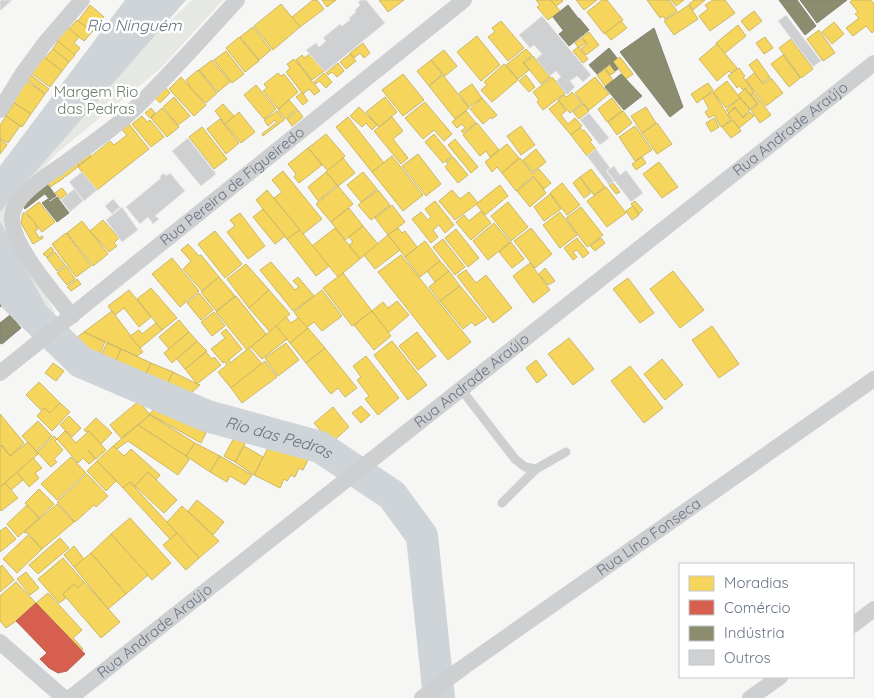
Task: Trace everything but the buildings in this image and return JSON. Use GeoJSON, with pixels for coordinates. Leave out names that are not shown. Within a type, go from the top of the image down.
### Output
{"type":"FeatureCollection","features":[{"type":"Feature","properties":{"kind":"street"},"geometry":{"type":"LineString","coordinates":[[0,110],[23,72],[82,0]]}},
{"type":"Feature","properties":{"kind":"street"},"geometry":{"type":"LineString","coordinates":[[69,319],[36,269],[13,227],[12,214],[16,204],[38,183],[128,114],[178,65],[237,0]]}},
{"type":"Feature","properties":{"kind":"street","name":"Rua Pereira de Figueiredo"},"geometry":{"type":"LineString","coordinates":[[0,374],[464,0]]}},
{"type":"Feature","properties":{"kind":"street","name":"Rua Andrade Araújo"},"geometry":{"type":"LineString","coordinates":[[70,698],[874,63]]}},
{"type":"Feature","properties":{"kind":"street","name":"Rua Lino Fonseca"},"geometry":{"type":"LineString","coordinates":[[422,698],[874,379]]}},
{"type":"Feature","properties":{"kind":"street"},"geometry":{"type":"LineString","coordinates":[[854,623],[874,609]]}},
{"type":"Feature","properties":{"kind":"street"},"geometry":{"type":"LineString","coordinates":[[0,642],[64,698]]}},
{"type":"Feature","properties":{"kind":"street"},"geometry":{"type":"LineString","coordinates":[[750,698],[779,678]]}},
{"type":"Feature","properties":{"kind":"lane"},"geometry":{"type":"LineString","coordinates":[[461,389],[516,459],[525,467],[536,469]]}},
{"type":"Feature","properties":{"kind":"lane"},"geometry":{"type":"LineString","coordinates":[[502,503],[536,469],[566,452]]}},
{"type":"Feature","properties":{"kind":"green space","name":"Margem Rio das Pedras"},"geometry":{"type":"Polygon","coordinates":[[[192,0],[223,0],[160,69],[58,152],[13,200],[5,228],[55,312],[43,321],[0,249],[0,191],[74,98],[167,24],[192,0]]]}},
{"type":"Feature","properties":{"kind":"water","name":"Rio Ninguém"},"geometry":{"type":"Polygon","coordinates":[[[125,0],[186,0],[0,212],[0,166],[125,0]]]}},
{"type":"Feature","properties":{"kind":"water"},"geometry":{"type":"Polygon","coordinates":[[[0,221],[51,315],[31,329],[0,274],[0,221]]]}},
{"type":"Feature","properties":{"kind":"waterway","name":"Rio das Pedras"},"geometry":{"type":"LineString","coordinates":[[0,263],[15,298],[81,362],[207,416],[320,447],[392,495],[422,536],[439,698]]}}]}
